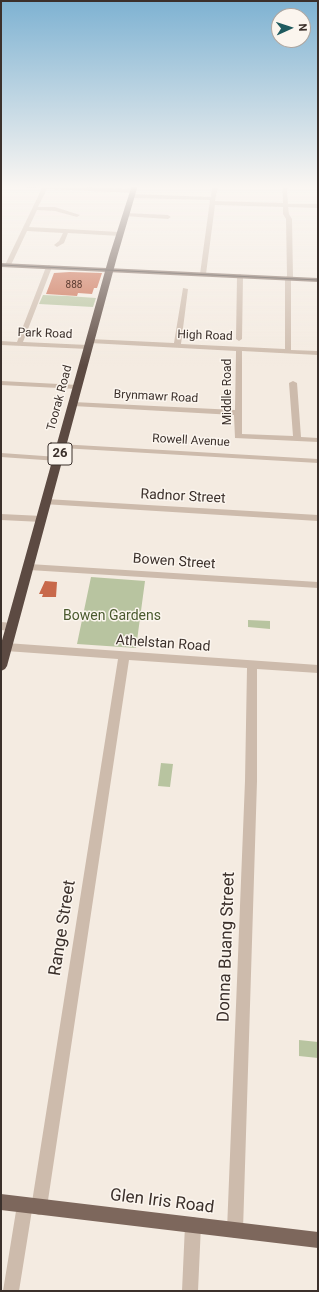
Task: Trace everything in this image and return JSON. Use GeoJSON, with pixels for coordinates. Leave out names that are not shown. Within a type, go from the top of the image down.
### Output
{"type":"FeatureCollection","features":[{"type":"Feature","properties":{"kind":"highway","name":"Toorak Road"},"geometry":{"type":"LineString","coordinates":[[1,666],[6,647],[6,626],[29,567],[117,245]]}},
{"type":"Feature","properties":{"kind":"main road"},"geometry":{"type":"LineString","coordinates":[[1,265],[318,280]]}},
{"type":"Feature","properties":{"kind":"main road","name":"Glen Iris Road"},"geometry":{"type":"LineString","coordinates":[[1,1202],[318,1240]]}},
{"type":"Feature","properties":{"kind":"street"},"geometry":{"type":"LineString","coordinates":[[8,265],[17,245]]}},
{"type":"Feature","properties":{"kind":"street"},"geometry":{"type":"LineString","coordinates":[[204,274],[208,245]]}},
{"type":"Feature","properties":{"kind":"street"},"geometry":{"type":"LineString","coordinates":[[288,351],[289,245]]}},
{"type":"Feature","properties":{"kind":"street"},"geometry":{"type":"LineString","coordinates":[[19,344],[49,267]]}},
{"type":"Feature","properties":{"kind":"street","name":"Middle Road"},"geometry":{"type":"LineString","coordinates":[[239,339],[240,276]]}},
{"type":"Feature","properties":{"kind":"street"},"geometry":{"type":"LineString","coordinates":[[177,346],[185,289]]}},
{"type":"Feature","properties":{"kind":"street","name":"Park Road"},"geometry":{"type":"LineString","coordinates":[[1,343],[89,344]]}},
{"type":"Feature","properties":{"kind":"street","name":"High Road"},"geometry":{"type":"LineString","coordinates":[[89,344],[239,348],[318,353]]}},
{"type":"Feature","properties":{"kind":"street","name":"Middle Road"},"geometry":{"type":"LineString","coordinates":[[239,348],[238,436],[297,439]]}},
{"type":"Feature","properties":{"kind":"street"},"geometry":{"type":"LineString","coordinates":[[1,383],[78,386]]}},
{"type":"Feature","properties":{"kind":"street"},"geometry":{"type":"LineString","coordinates":[[293,383],[297,439],[318,440]]}},
{"type":"Feature","properties":{"kind":"street","name":"Brynmawr Road"},"geometry":{"type":"LineString","coordinates":[[73,404],[239,413]]}},
{"type":"Feature","properties":{"kind":"street","name":"Rowell Avenue"},"geometry":{"type":"LineString","coordinates":[[62,446],[318,461]]}},
{"type":"Feature","properties":{"kind":"street"},"geometry":{"type":"LineString","coordinates":[[1,456],[58,459]]}},
{"type":"Feature","properties":{"kind":"street","name":"Radnor Street"},"geometry":{"type":"LineString","coordinates":[[46,502],[318,518]]}},
{"type":"Feature","properties":{"kind":"street"},"geometry":{"type":"LineString","coordinates":[[1,517],[42,519]]}},
{"type":"Feature","properties":{"kind":"street","name":"Bowen Street"},"geometry":{"type":"LineString","coordinates":[[29,567],[318,586]]}},
{"type":"Feature","properties":{"kind":"street","name":"Athelstan Road"},"geometry":{"type":"LineString","coordinates":[[6,647],[318,669]]}},
{"type":"Feature","properties":{"kind":"street","name":"Range Street"},"geometry":{"type":"LineString","coordinates":[[11,1291],[32,1206],[124,656]]}},
{"type":"Feature","properties":{"kind":"street","name":"Donna Buang Street"},"geometry":{"type":"LineString","coordinates":[[235,1230],[250,789],[252,665]]}},
{"type":"Feature","properties":{"kind":"street"},"geometry":{"type":"LineString","coordinates":[[190,1291],[193,1225]]}},
{"type":"Feature","properties":{"kind":"green space"},"geometry":{"type":"Polygon","coordinates":[[[43,295],[96,298],[93,307],[39,304],[43,295]]]}},
{"type":"Feature","properties":{"kind":"green space","name":"Bowen Gardens"},"geometry":{"type":"Polygon","coordinates":[[[91,577],[145,581],[136,648],[77,644],[91,577]]]}},
{"type":"Feature","properties":{"kind":"green space"},"geometry":{"type":"Polygon","coordinates":[[[248,620],[270,621],[270,629],[248,627],[248,620]]]}},
{"type":"Feature","properties":{"kind":"green space"},"geometry":{"type":"Polygon","coordinates":[[[161,763],[173,764],[170,787],[158,786],[161,763]]]}},
{"type":"Feature","properties":{"kind":"green space"},"geometry":{"type":"Polygon","coordinates":[[[299,1040],[318,1042],[318,1058],[299,1056],[299,1040]]]}},
{"type":"Feature","properties":{"kind":"building"},"geometry":{"type":"Polygon","coordinates":[[[54,273],[102,273],[97,288],[94,288],[92,294],[78,293],[77,296],[46,294],[54,273]]]}},
{"type":"Feature","properties":{"kind":"building"},"geometry":{"type":"Polygon","coordinates":[[[45,581],[57,582],[56,597],[42,597],[43,594],[39,594],[45,581]]]}},
{"type":"Feature","properties":{"kind":"tram line"},"geometry":{"type":"LineString","coordinates":[[1,265],[318,280]]}}]}
